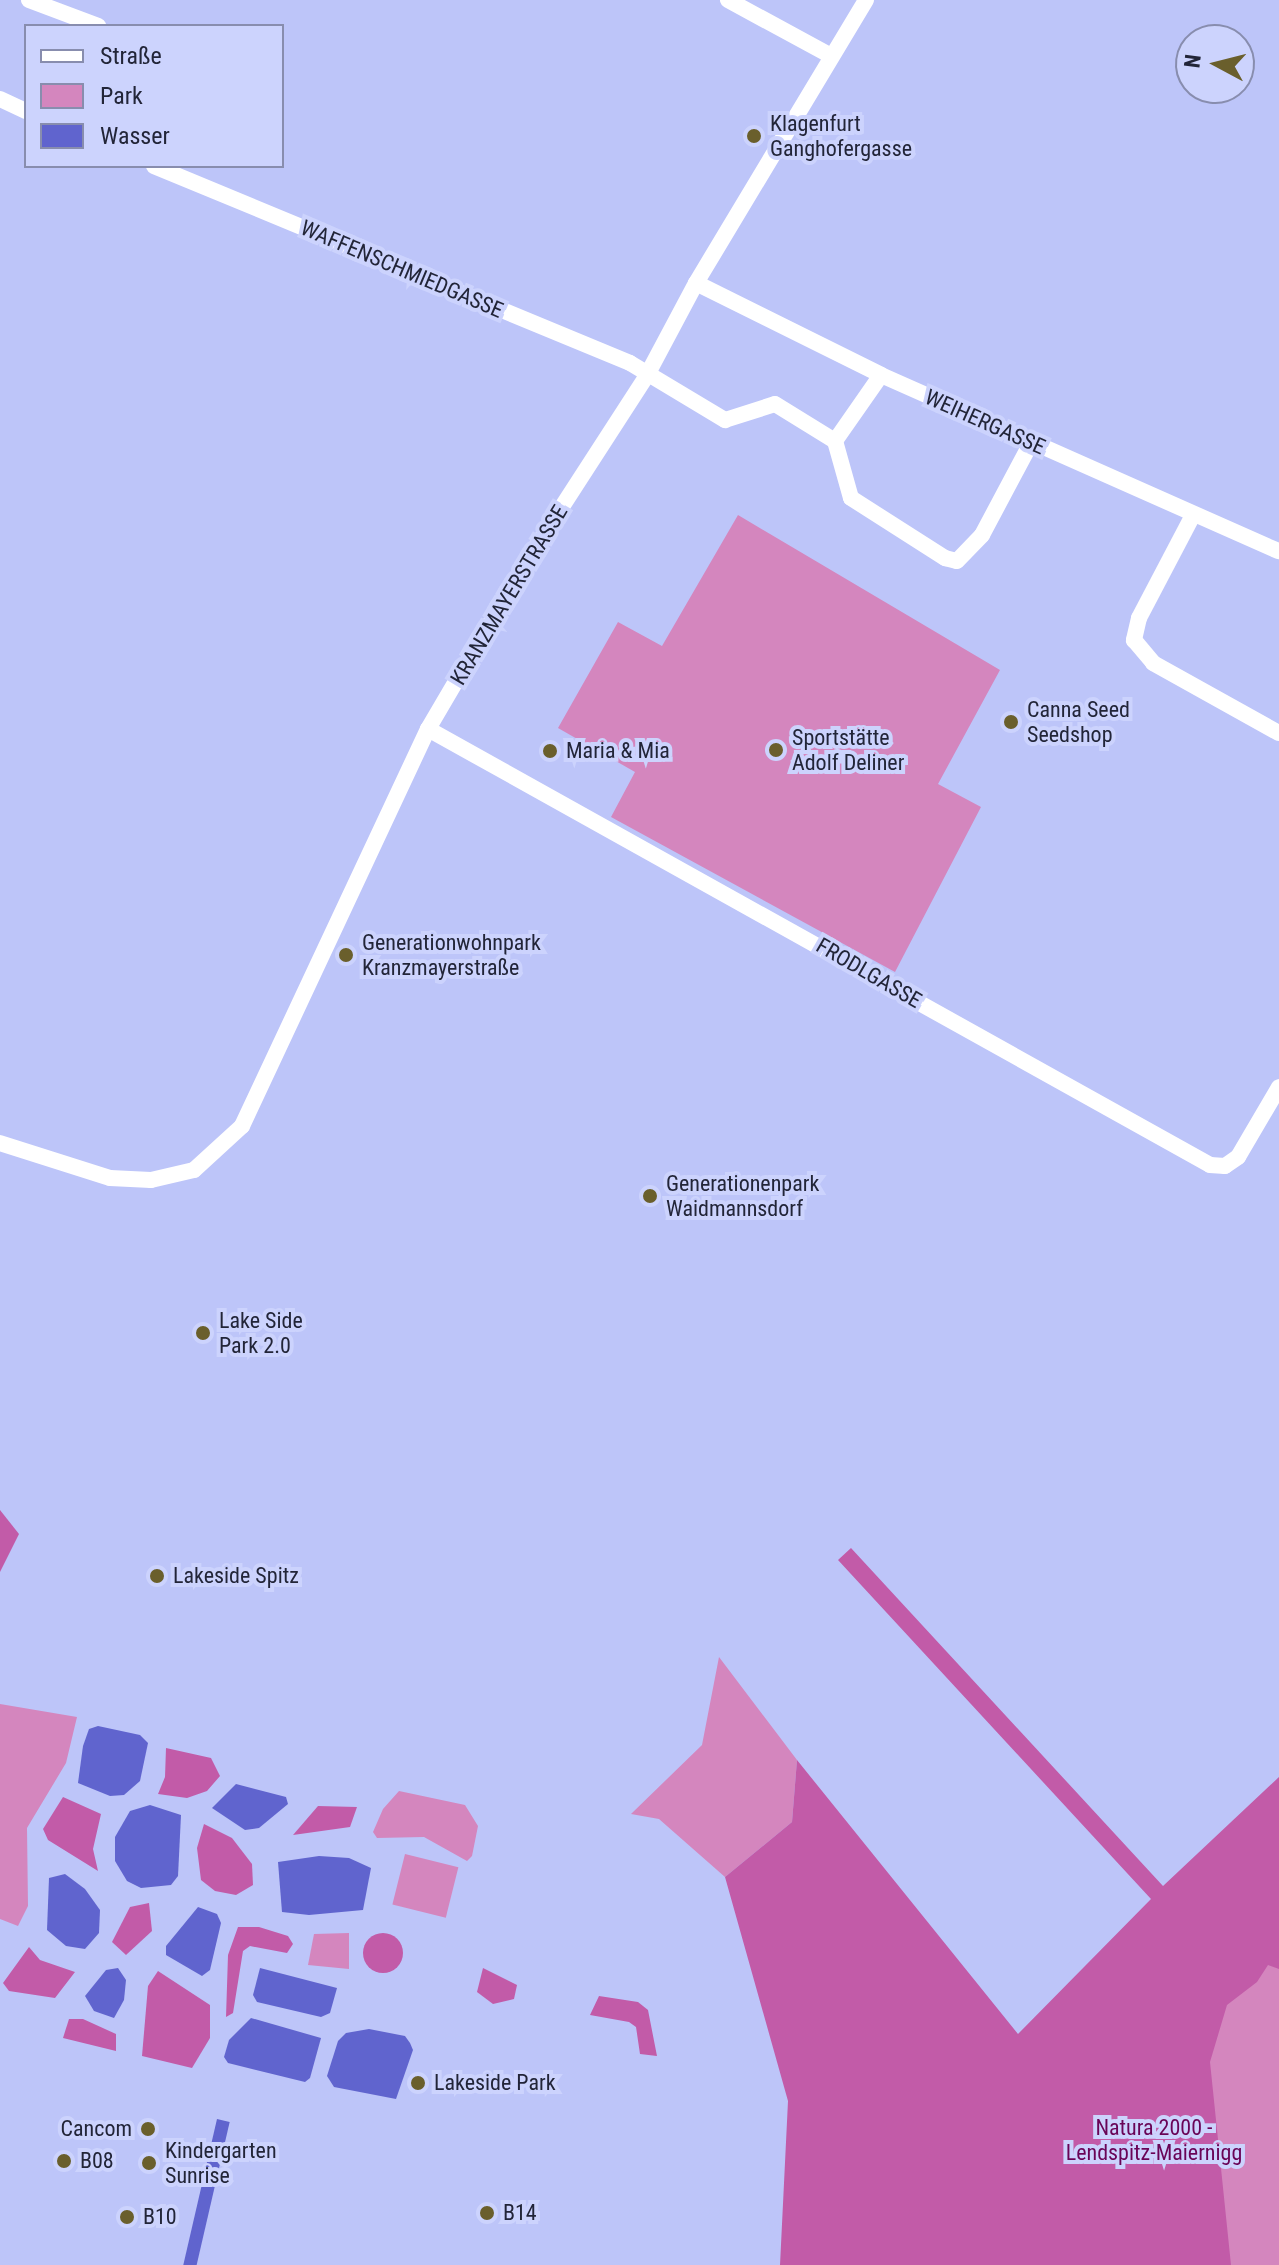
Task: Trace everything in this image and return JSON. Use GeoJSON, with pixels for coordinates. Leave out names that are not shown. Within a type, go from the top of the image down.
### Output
{"type":"FeatureCollection","features":[{"type":"Feature","properties":{"kind":"street"},"geometry":{"type":"LineString","coordinates":[[29,0],[93,24]]}},
{"type":"Feature","properties":{"kind":"street"},"geometry":{"type":"LineString","coordinates":[[728,0],[831,56]]}},
{"type":"Feature","properties":{"kind":"street","name":"KRANZMAYERSTRASSE"},"geometry":{"type":"LineString","coordinates":[[0,1143],[110,1178],[162,1178],[194,1170],[242,1126],[428,729],[523,567],[646,377],[696,283],[866,0]]}},
{"type":"Feature","properties":{"kind":"street"},"geometry":{"type":"LineString","coordinates":[[0,99],[24,110]]}},
{"type":"Feature","properties":{"kind":"street","name":"WAFFENSCHMIEDGASSE"},"geometry":{"type":"LineString","coordinates":[[159,168],[630,363],[646,377],[725,420],[775,404],[835,441]]}},
{"type":"Feature","properties":{"kind":"street","name":"WEIHERGASSE"},"geometry":{"type":"LineString","coordinates":[[696,283],[881,375],[1032,441],[1192,517],[1279,551]]}},
{"type":"Feature","properties":{"kind":"street"},"geometry":{"type":"LineString","coordinates":[[881,375],[835,441],[851,498],[957,561],[982,535],[1032,441]]}},
{"type":"Feature","properties":{"kind":"street"},"geometry":{"type":"LineString","coordinates":[[1192,517],[1139,618],[1134,640],[1153,663],[1279,733]]}},
{"type":"Feature","properties":{"kind":"street","name":"FRODLGASSE"},"geometry":{"type":"LineString","coordinates":[[428,729],[1210,1165],[1225,1166],[1238,1157],[1279,1087]]}},
{"type":"Feature","properties":{"kind":"green space","name":"Sportstätte Adolf Deliner"},"geometry":{"type":"Polygon","coordinates":[[[738,515],[1000,670],[938,784],[981,807],[895,972],[611,817],[635,772],[558,728],[618,622],[662,646],[738,515]]]}},
{"type":"Feature","properties":{"kind":"green space"},"geometry":{"type":"Polygon","coordinates":[[[0,1510],[19,1534],[0,1572],[0,1510]]]}},
{"type":"Feature","properties":{"kind":"green space"},"geometry":{"type":"Polygon","coordinates":[[[851,1548],[1163,1886],[1279,1777],[1279,1969],[1268,1965],[1257,1982],[1227,2005],[1210,2062],[1231,2265],[780,2265],[788,2101],[725,1877],[792,1822],[797,1760],[1018,2034],[1151,1899],[838,1560],[851,1548]]]}},
{"type":"Feature","properties":{"kind":"green space"},"geometry":{"type":"Polygon","coordinates":[[[719,1657],[797,1760],[792,1822],[725,1877],[659,1819],[631,1814],[702,1745],[719,1657]]]}},
{"type":"Feature","properties":{"kind":"green space"},"geometry":{"type":"Polygon","coordinates":[[[0,1704],[77,1717],[66,1763],[27,1828],[28,1906],[18,1926],[0,1919],[0,1704]]]}},
{"type":"Feature","properties":{"kind":"green space"},"geometry":{"type":"Polygon","coordinates":[[[166,1748],[211,1758],[220,1776],[207,1791],[187,1798],[158,1794],[165,1777],[166,1748]]]}},
{"type":"Feature","properties":{"kind":"green space","name":"Natura 2000 - Lendspitz-Maiernigg"},"geometry":{"type":"Polygon","coordinates":[[[1279,1783],[1279,2265],[891,2265],[1279,1783]]]}},
{"type":"Feature","properties":{"kind":"green space"},"geometry":{"type":"Polygon","coordinates":[[[399,1791],[465,1805],[478,1826],[472,1856],[467,1861],[424,1837],[377,1838],[373,1832],[383,1809],[399,1791]]]}},
{"type":"Feature","properties":{"kind":"green space"},"geometry":{"type":"Polygon","coordinates":[[[63,1797],[101,1814],[93,1849],[98,1871],[48,1840],[43,1829],[63,1797]]]}},
{"type":"Feature","properties":{"kind":"green space"},"geometry":{"type":"Polygon","coordinates":[[[318,1806],[357,1807],[350,1827],[293,1835],[318,1806]]]}},
{"type":"Feature","properties":{"kind":"green space"},"geometry":{"type":"Polygon","coordinates":[[[204,1824],[232,1838],[252,1864],[253,1885],[236,1895],[215,1891],[201,1880],[197,1848],[204,1824]]]}},
{"type":"Feature","properties":{"kind":"green space"},"geometry":{"type":"Polygon","coordinates":[[[405,1854],[458,1867],[446,1918],[392,1904],[405,1854]]]}},
{"type":"Feature","properties":{"kind":"green space"},"geometry":{"type":"Polygon","coordinates":[[[149,1903],[152,1931],[126,1955],[112,1942],[130,1907],[149,1903]]]}},
{"type":"Feature","properties":{"kind":"green space"},"geometry":{"type":"Polygon","coordinates":[[[238,1927],[259,1927],[288,1936],[293,1944],[287,1953],[250,1946],[243,1951],[233,2013],[226,2017],[228,1955],[238,1927]]]}},
{"type":"Feature","properties":{"kind":"green space"},"geometry":{"type":"Polygon","coordinates":[[[349,1933],[349,1969],[308,1965],[314,1934],[349,1933]]]}},
{"type":"Feature","properties":{"kind":"green space"},"geometry":{"type":"Polygon","coordinates":[[[383,1933],[397,1939],[403,1953],[397,1967],[383,1973],[369,1967],[363,1953],[369,1939],[383,1933]]]}},
{"type":"Feature","properties":{"kind":"green space"},"geometry":{"type":"Polygon","coordinates":[[[29,1947],[40,1960],[75,1972],[55,1998],[9,1991],[3,1983],[29,1947]]]}},
{"type":"Feature","properties":{"kind":"green space"},"geometry":{"type":"Polygon","coordinates":[[[483,1968],[517,1985],[514,1999],[493,2004],[477,1992],[483,1968]]]}},
{"type":"Feature","properties":{"kind":"green space"},"geometry":{"type":"Polygon","coordinates":[[[158,1971],[210,2005],[210,2038],[192,2068],[142,2056],[148,1986],[158,1971]]]}},
{"type":"Feature","properties":{"kind":"green space"},"geometry":{"type":"Polygon","coordinates":[[[599,1996],[638,2002],[648,2010],[657,2056],[640,2054],[636,2027],[629,2022],[590,2015],[599,1996]]]}},
{"type":"Feature","properties":{"kind":"green space"},"geometry":{"type":"Polygon","coordinates":[[[69,2019],[83,2019],[116,2034],[116,2051],[63,2038],[69,2019]]]}},
{"type":"Feature","properties":{"kind":"water"},"geometry":{"type":"Polygon","coordinates":[[[98,1726],[140,1735],[148,1743],[140,1781],[124,1795],[110,1796],[78,1783],[83,1746],[89,1729],[98,1726]]]}},
{"type":"Feature","properties":{"kind":"water"},"geometry":{"type":"Polygon","coordinates":[[[236,1784],[286,1797],[288,1804],[259,1828],[245,1830],[212,1808],[236,1784]]]}},
{"type":"Feature","properties":{"kind":"water"},"geometry":{"type":"Polygon","coordinates":[[[150,1805],[181,1815],[178,1876],[171,1885],[141,1888],[127,1881],[115,1861],[115,1837],[130,1811],[150,1805]]]}},
{"type":"Feature","properties":{"kind":"water"},"geometry":{"type":"Polygon","coordinates":[[[319,1856],[349,1858],[371,1868],[363,1910],[309,1915],[282,1912],[278,1862],[319,1856]]]}},
{"type":"Feature","properties":{"kind":"water"},"geometry":{"type":"Polygon","coordinates":[[[65,1874],[85,1889],[100,1910],[99,1933],[85,1949],[66,1946],[47,1930],[49,1878],[65,1874]]]}},
{"type":"Feature","properties":{"kind":"water"},"geometry":{"type":"Polygon","coordinates":[[[198,1907],[217,1914],[221,1923],[210,1970],[202,1976],[166,1955],[166,1946],[198,1907]]]}},
{"type":"Feature","properties":{"kind":"water"},"geometry":{"type":"Polygon","coordinates":[[[118,1968],[126,1980],[124,2000],[114,2018],[94,2011],[85,1996],[106,1970],[118,1968]]]}},
{"type":"Feature","properties":{"kind":"water"},"geometry":{"type":"Polygon","coordinates":[[[260,1968],[337,1988],[330,2013],[321,2017],[257,2002],[253,1995],[260,1968]]]}},
{"type":"Feature","properties":{"kind":"water"},"geometry":{"type":"Polygon","coordinates":[[[251,2018],[321,2038],[310,2078],[305,2082],[228,2063],[224,2057],[229,2040],[251,2018]]]}},
{"type":"Feature","properties":{"kind":"water"},"geometry":{"type":"Polygon","coordinates":[[[369,2029],[405,2036],[413,2050],[396,2099],[334,2087],[327,2076],[338,2041],[346,2033],[369,2029]]]}},
{"type":"Feature","properties":{"kind":"water"},"geometry":{"type":"Polygon","coordinates":[[[217,2119],[230,2122],[197,2265],[183,2265],[217,2119]]]}},
{"type":"Feature","properties":{"kind":"place","name":"Klagenfurt Ganghofergasse"},"geometry":{"type":"Point","coordinates":[754,136]}},
{"type":"Feature","properties":{"kind":"place","name":"Canna Seed Seedshop"},"geometry":{"type":"Point","coordinates":[1011,722]}},
{"type":"Feature","properties":{"kind":"place","name":"Sportstätte Adolf Deliner"},"geometry":{"type":"Point","coordinates":[776,750]}},
{"type":"Feature","properties":{"kind":"place","name":"Maria & Mia"},"geometry":{"type":"Point","coordinates":[550,751]}},
{"type":"Feature","properties":{"kind":"place","name":"Generationwohnpark Kranzmayerstraße"},"geometry":{"type":"Point","coordinates":[346,955]}},
{"type":"Feature","properties":{"kind":"place","name":"Generationenpark Waidmannsdorf"},"geometry":{"type":"Point","coordinates":[650,1196]}},
{"type":"Feature","properties":{"kind":"place","name":"Lake Side Park 2.0"},"geometry":{"type":"Point","coordinates":[203,1333]}},
{"type":"Feature","properties":{"kind":"place","name":"Lakeside Spitz"},"geometry":{"type":"Point","coordinates":[157,1576]}},
{"type":"Feature","properties":{"kind":"place","name":"Lakeside Park"},"geometry":{"type":"Point","coordinates":[418,2083]}},
{"type":"Feature","properties":{"kind":"place","name":"Cancom"},"geometry":{"type":"Point","coordinates":[148,2129]}},
{"type":"Feature","properties":{"kind":"place","name":"B08"},"geometry":{"type":"Point","coordinates":[64,2161]}},
{"type":"Feature","properties":{"kind":"place","name":"Kindergarten Sunrise"},"geometry":{"type":"Point","coordinates":[149,2163]}},
{"type":"Feature","properties":{"kind":"place","name":"B14"},"geometry":{"type":"Point","coordinates":[487,2213]}},
{"type":"Feature","properties":{"kind":"place","name":"B10"},"geometry":{"type":"Point","coordinates":[127,2217]}}]}
